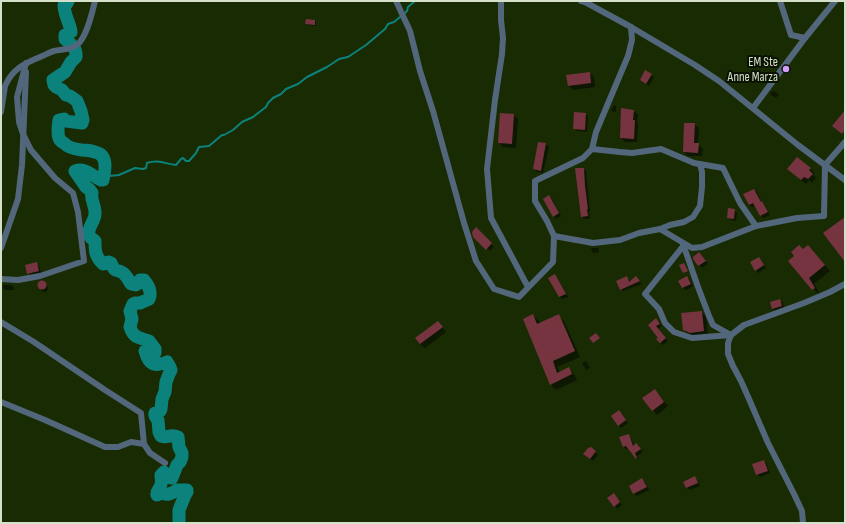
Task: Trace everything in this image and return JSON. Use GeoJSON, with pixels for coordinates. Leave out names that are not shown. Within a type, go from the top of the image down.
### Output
{"type":"FeatureCollection","features":[{"type":"Feature","properties":{"kind":"street"},"geometry":{"type":"LineString","coordinates":[[1,112],[2,98],[7,82],[17,69],[26,63],[54,51],[68,49],[78,44],[85,33],[95,1]]}},
{"type":"Feature","properties":{"kind":"street"},"geometry":{"type":"LineString","coordinates":[[396,1],[410,31],[420,71],[476,261],[494,289],[519,297],[552,262],[554,236],[535,201],[535,180],[583,158],[592,149],[596,132],[628,56],[632,40],[631,27]]}},
{"type":"Feature","properties":{"kind":"street"},"geometry":{"type":"LineString","coordinates":[[501,1],[503,38],[502,54],[487,169],[491,218],[528,287]]}},
{"type":"Feature","properties":{"kind":"street"},"geometry":{"type":"LineString","coordinates":[[581,1],[631,27],[719,81],[798,145],[845,180]]}},
{"type":"Feature","properties":{"kind":"street"},"geometry":{"type":"LineString","coordinates":[[780,1],[791,35],[805,38]]}},
{"type":"Feature","properties":{"kind":"street"},"geometry":{"type":"LineString","coordinates":[[753,108],[805,38],[835,1]]}},
{"type":"Feature","properties":{"kind":"street"},"geometry":{"type":"LineString","coordinates":[[1,248],[18,199],[24,134],[26,63]]}},
{"type":"Feature","properties":{"kind":"street"},"geometry":{"type":"LineString","coordinates":[[1,77],[7,82]]}},
{"type":"Feature","properties":{"kind":"street"},"geometry":{"type":"LineString","coordinates":[[1,279],[18,280],[40,276],[84,261],[78,212],[73,193],[55,178],[32,150],[24,134]]}},
{"type":"Feature","properties":{"kind":"street"},"geometry":{"type":"LineString","coordinates":[[660,229],[692,248],[702,247],[756,226],[797,218],[824,216],[825,164],[845,142]]}},
{"type":"Feature","properties":{"kind":"street"},"geometry":{"type":"LineString","coordinates":[[592,149],[632,153],[661,149],[694,163],[722,168],[740,203],[756,226]]}},
{"type":"Feature","properties":{"kind":"street"},"geometry":{"type":"LineString","coordinates":[[554,236],[593,243],[620,240],[639,233],[684,222],[693,217],[700,206],[702,187],[702,172],[700,164]]}},
{"type":"Feature","properties":{"kind":"street"},"geometry":{"type":"LineString","coordinates":[[683,244],[645,294],[659,309],[665,323],[674,332],[692,338],[730,335],[744,326],[804,303],[845,284]]}},
{"type":"Feature","properties":{"kind":"street"},"geometry":{"type":"LineString","coordinates":[[683,244],[713,325],[730,335]]}},
{"type":"Feature","properties":{"kind":"street"},"geometry":{"type":"LineString","coordinates":[[1,322],[34,342],[74,370],[141,413],[144,444],[150,453],[165,463]]}},
{"type":"Feature","properties":{"kind":"street"},"geometry":{"type":"LineString","coordinates":[[730,335],[728,354],[768,444],[802,511],[803,523]]}},
{"type":"Feature","properties":{"kind":"street"},"geometry":{"type":"LineString","coordinates":[[1,402],[105,447],[118,447],[131,442],[144,444]]}},
{"type":"Feature","properties":{"kind":"building"},"geometry":{"type":"Polygon","coordinates":[[[306,19],[315,20],[315,25],[305,24],[306,19]]]}},
{"type":"Feature","properties":{"kind":"building"},"geometry":{"type":"Polygon","coordinates":[[[645,70],[652,74],[646,84],[640,80],[645,70]]]}},
{"type":"Feature","properties":{"kind":"building"},"geometry":{"type":"Polygon","coordinates":[[[590,72],[591,83],[568,86],[566,75],[590,72]]]}},
{"type":"Feature","properties":{"kind":"building"},"geometry":{"type":"Polygon","coordinates":[[[621,108],[634,110],[634,139],[620,138],[621,108]]]}},
{"type":"Feature","properties":{"kind":"building"},"geometry":{"type":"Polygon","coordinates":[[[845,110],[845,130],[842,134],[832,126],[845,110]]]}},
{"type":"Feature","properties":{"kind":"building"},"geometry":{"type":"Polygon","coordinates":[[[574,112],[586,113],[585,130],[573,129],[574,112]]]}},
{"type":"Feature","properties":{"kind":"building"},"geometry":{"type":"Polygon","coordinates":[[[500,113],[514,114],[512,144],[498,143],[500,113]]]}},
{"type":"Feature","properties":{"kind":"building"},"geometry":{"type":"Polygon","coordinates":[[[684,123],[695,123],[694,143],[699,143],[698,153],[683,152],[684,123]]]}},
{"type":"Feature","properties":{"kind":"building"},"geometry":{"type":"Polygon","coordinates":[[[538,142],[546,143],[541,171],[533,169],[538,142]]]}},
{"type":"Feature","properties":{"kind":"building"},"geometry":{"type":"Polygon","coordinates":[[[797,157],[811,168],[809,170],[813,174],[808,179],[804,177],[801,180],[787,169],[797,157]]]}},
{"type":"Feature","properties":{"kind":"building"},"geometry":{"type":"Polygon","coordinates":[[[575,168],[584,168],[588,216],[581,217],[575,168]]]}},
{"type":"Feature","properties":{"kind":"building"},"geometry":{"type":"Polygon","coordinates":[[[754,189],[768,212],[760,216],[753,203],[749,205],[743,194],[754,189]]]}},
{"type":"Feature","properties":{"kind":"building"},"geometry":{"type":"Polygon","coordinates":[[[549,195],[559,213],[553,217],[543,199],[549,195]]]}},
{"type":"Feature","properties":{"kind":"building"},"geometry":{"type":"Polygon","coordinates":[[[728,208],[735,209],[734,219],[727,218],[728,208]]]}},
{"type":"Feature","properties":{"kind":"building"},"geometry":{"type":"Polygon","coordinates":[[[845,217],[845,262],[823,233],[845,217]]]}},
{"type":"Feature","properties":{"kind":"building"},"geometry":{"type":"Polygon","coordinates":[[[476,227],[492,243],[486,250],[473,237],[472,232],[476,227]]]}},
{"type":"Feature","properties":{"kind":"building"},"geometry":{"type":"Polygon","coordinates":[[[799,245],[803,249],[808,245],[825,265],[809,278],[815,288],[812,290],[788,261],[794,256],[791,252],[799,245]]]}},
{"type":"Feature","properties":{"kind":"building"},"geometry":{"type":"Polygon","coordinates":[[[699,252],[706,261],[698,266],[693,257],[699,252]]]}},
{"type":"Feature","properties":{"kind":"building"},"geometry":{"type":"Polygon","coordinates":[[[759,257],[764,265],[755,271],[750,262],[759,257]]]}},
{"type":"Feature","properties":{"kind":"building"},"geometry":{"type":"Polygon","coordinates":[[[37,262],[39,271],[27,274],[25,265],[37,262]]]}},
{"type":"Feature","properties":{"kind":"building"},"geometry":{"type":"Polygon","coordinates":[[[684,263],[688,271],[683,273],[679,265],[684,263]]]}},
{"type":"Feature","properties":{"kind":"building"},"geometry":{"type":"Polygon","coordinates":[[[555,274],[566,294],[559,297],[548,278],[555,274]]]}},
{"type":"Feature","properties":{"kind":"building"},"geometry":{"type":"Polygon","coordinates":[[[627,276],[629,282],[636,276],[640,281],[620,290],[616,281],[627,276]]]}},
{"type":"Feature","properties":{"kind":"building"},"geometry":{"type":"Polygon","coordinates":[[[687,276],[691,284],[682,288],[678,281],[687,276]]]}},
{"type":"Feature","properties":{"kind":"building"},"geometry":{"type":"Polygon","coordinates":[[[42,280],[47,285],[42,290],[37,285],[42,280]]]}},
{"type":"Feature","properties":{"kind":"building"},"geometry":{"type":"Polygon","coordinates":[[[780,299],[782,306],[772,309],[770,302],[780,299]]]}},
{"type":"Feature","properties":{"kind":"building"},"geometry":{"type":"Polygon","coordinates":[[[702,311],[704,331],[690,333],[683,330],[681,313],[702,311]]]}},
{"type":"Feature","properties":{"kind":"building"},"geometry":{"type":"Polygon","coordinates":[[[533,314],[537,324],[559,314],[575,351],[553,361],[557,373],[569,367],[572,374],[550,385],[523,319],[533,314]]]}},
{"type":"Feature","properties":{"kind":"building"},"geometry":{"type":"Polygon","coordinates":[[[656,318],[660,324],[656,326],[666,338],[660,343],[648,325],[656,318]]]}},
{"type":"Feature","properties":{"kind":"building"},"geometry":{"type":"Polygon","coordinates":[[[438,321],[443,327],[420,344],[415,338],[438,321]]]}},
{"type":"Feature","properties":{"kind":"building"},"geometry":{"type":"Polygon","coordinates":[[[596,333],[600,338],[593,343],[589,338],[596,333]]]}},
{"type":"Feature","properties":{"kind":"building"},"geometry":{"type":"Polygon","coordinates":[[[655,389],[664,402],[652,411],[642,398],[655,389]]]}},
{"type":"Feature","properties":{"kind":"building"},"geometry":{"type":"Polygon","coordinates":[[[619,410],[626,420],[618,426],[611,416],[619,410]]]}},
{"type":"Feature","properties":{"kind":"building"},"geometry":{"type":"Polygon","coordinates":[[[629,434],[633,446],[636,443],[641,449],[635,453],[636,459],[626,446],[623,447],[619,437],[629,434]]]}},
{"type":"Feature","properties":{"kind":"building"},"geometry":{"type":"Polygon","coordinates":[[[591,447],[596,451],[590,459],[583,454],[588,448],[591,447]]]}},
{"type":"Feature","properties":{"kind":"building"},"geometry":{"type":"Polygon","coordinates":[[[764,460],[768,471],[756,475],[752,464],[764,460]]]}},
{"type":"Feature","properties":{"kind":"building"},"geometry":{"type":"Polygon","coordinates":[[[695,476],[698,483],[686,488],[683,482],[695,476]]]}},
{"type":"Feature","properties":{"kind":"building"},"geometry":{"type":"Polygon","coordinates":[[[642,478],[647,487],[633,494],[629,486],[642,478]]]}},
{"type":"Feature","properties":{"kind":"building"},"geometry":{"type":"Polygon","coordinates":[[[614,493],[620,502],[614,507],[607,498],[614,493]]]}},
{"type":"Feature","properties":{"kind":"waterway"},"geometry":{"type":"LineString","coordinates":[[68,1],[64,5],[64,9],[71,32],[65,35],[65,39],[75,49],[76,57],[65,72],[53,80],[56,87],[77,101],[83,120],[82,123],[65,121],[64,119],[59,120],[58,136],[59,139],[69,147],[98,153],[105,161],[103,180],[82,170],[75,171],[92,193],[95,214],[90,227],[89,235],[95,241],[95,251],[98,258],[103,264],[109,262],[111,263],[115,270],[124,274],[131,284],[136,285],[140,280],[144,280],[150,289],[149,299],[133,304],[130,311],[132,319],[130,327],[135,336],[149,341],[155,349],[155,353],[145,351],[150,362],[153,364],[167,362],[171,370],[166,382],[161,409],[155,413],[155,415],[158,420],[159,432],[161,436],[178,437],[182,457],[172,478],[168,477],[164,472],[161,475],[161,483],[157,495],[162,493],[168,494],[177,490],[187,490],[179,510],[179,523]]}},
{"type":"Feature","properties":{"kind":"waterway"},"geometry":{"type":"LineString","coordinates":[[103,175],[119,175],[135,168],[143,169],[146,168],[147,163],[151,162],[176,165],[183,158],[186,161],[189,161],[199,147],[209,146],[222,135],[253,117],[266,107],[273,98],[281,94],[286,89],[298,84],[307,77],[339,59],[348,57],[366,45],[385,29],[388,24],[394,22],[405,13],[408,7],[415,1]]}},
{"type":"Feature","properties":{"kind":"place","name":"EM Ste Anne Marza"},"geometry":{"type":"Point","coordinates":[786,69]}}]}
